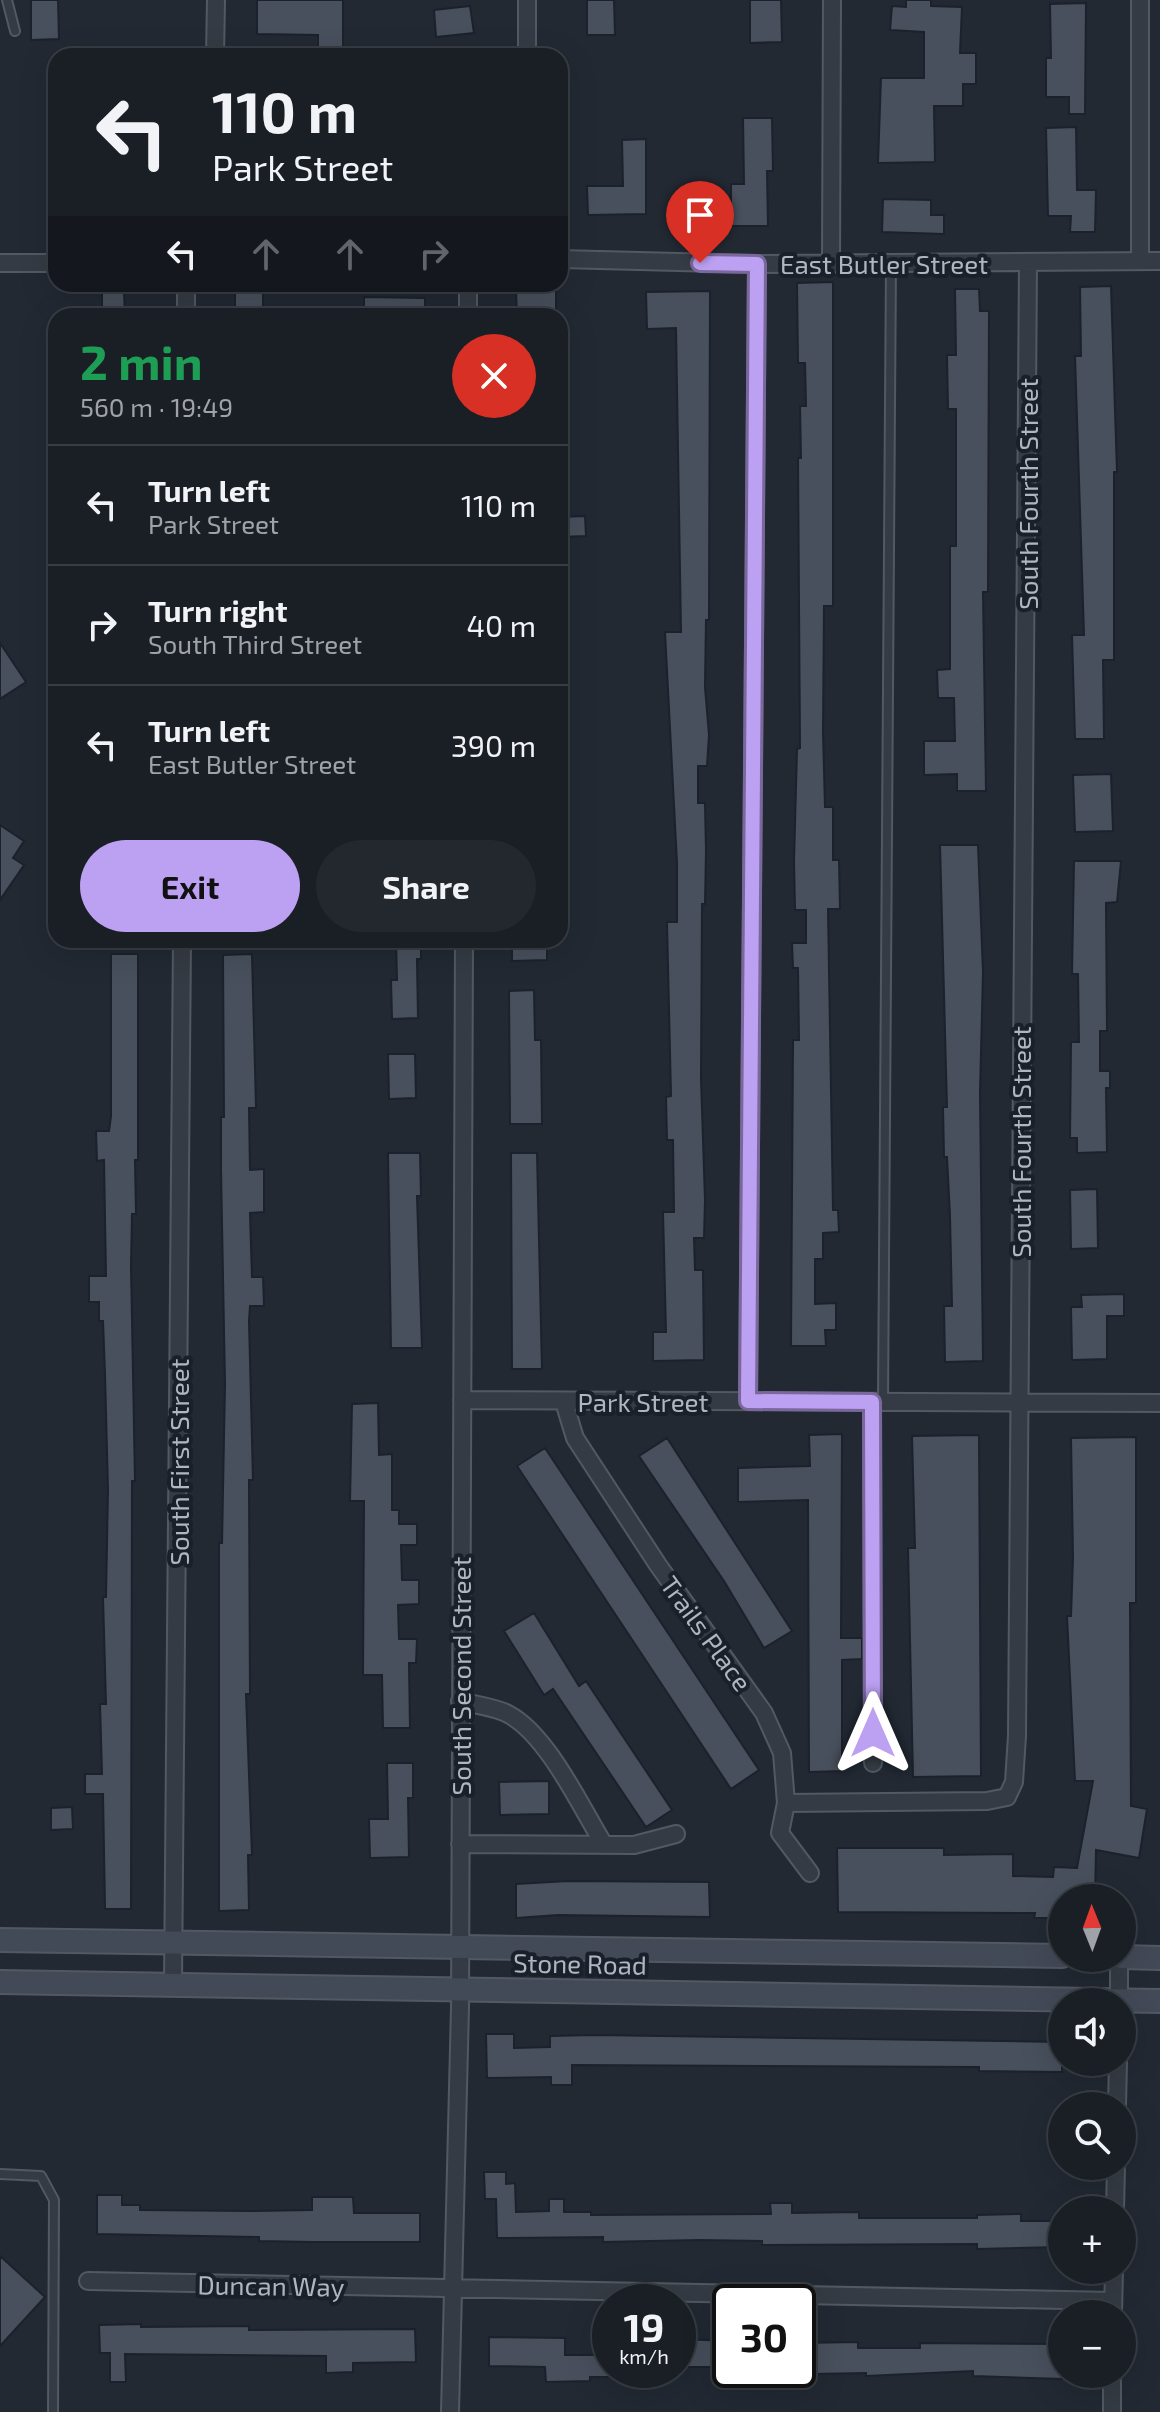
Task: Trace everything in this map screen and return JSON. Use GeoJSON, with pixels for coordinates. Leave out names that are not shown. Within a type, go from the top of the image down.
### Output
{"type":"FeatureCollection","features":[{"type":"Feature","properties":{"kind":"main road","name":"Stone Road"},"geometry":{"type":"LineString","coordinates":[[0,1940],[1048,1956]]}},
{"type":"Feature","properties":{"kind":"main road"},"geometry":{"type":"LineString","coordinates":[[1136,1957],[1160,1958]]}},
{"type":"Feature","properties":{"kind":"main road","name":"Stone Road"},"geometry":{"type":"LineString","coordinates":[[0,1982],[1048,2000]]}},
{"type":"Feature","properties":{"kind":"main road","name":"Stone Road"},"geometry":{"type":"LineString","coordinates":[[1136,2001],[1160,2001]]}},
{"type":"Feature","properties":{"kind":"street"},"geometry":{"type":"LineString","coordinates":[[215,48],[216,0]]}},
{"type":"Feature","properties":{"kind":"street"},"geometry":{"type":"LineString","coordinates":[[527,0],[527,48]]}},
{"type":"Feature","properties":{"kind":"street"},"geometry":{"type":"LineString","coordinates":[[831,263],[832,0]]}},
{"type":"Feature","properties":{"kind":"street"},"geometry":{"type":"LineString","coordinates":[[1140,0],[1140,261]]}},
{"type":"Feature","properties":{"kind":"street","name":"East Butler Street"},"geometry":{"type":"LineString","coordinates":[[568,259],[757,264],[1160,261]]}},
{"type":"Feature","properties":{"kind":"street"},"geometry":{"type":"LineString","coordinates":[[0,263],[48,263]]}},
{"type":"Feature","properties":{"kind":"street","name":"South Fourth Street"},"geometry":{"type":"LineString","coordinates":[[786,1803],[987,1801],[1007,1797],[1014,1782],[1017,1736],[1028,263]]}},
{"type":"Feature","properties":{"kind":"street"},"geometry":{"type":"LineString","coordinates":[[748,1401],[757,264]]}},
{"type":"Feature","properties":{"kind":"street","name":"South First Street"},"geometry":{"type":"LineString","coordinates":[[173,1984],[182,948]]}},
{"type":"Feature","properties":{"kind":"street","name":"South Second Street"},"geometry":{"type":"LineString","coordinates":[[450,2412],[460,1989],[464,948]]}},
{"type":"Feature","properties":{"kind":"street","name":"Park Street"},"geometry":{"type":"LineString","coordinates":[[462,1400],[1160,1403]]}},
{"type":"Feature","properties":{"kind":"street","name":"Trails Place"},"geometry":{"type":"LineString","coordinates":[[564,1402],[575,1438],[658,1565],[764,1713],[782,1753],[786,1803],[780,1833],[810,1873]]}},
{"type":"Feature","properties":{"kind":"street"},"geometry":{"type":"LineString","coordinates":[[873,1763],[878,1402]]}},
{"type":"Feature","properties":{"kind":"street"},"geometry":{"type":"LineString","coordinates":[[460,1701],[508,1714],[529,1731],[560,1772],[603,1843]]}},
{"type":"Feature","properties":{"kind":"street"},"geometry":{"type":"LineString","coordinates":[[460,1844],[634,1845],[676,1834]]}},
{"type":"Feature","properties":{"kind":"street","name":"Duncan Way"},"geometry":{"type":"LineString","coordinates":[[88,2281],[1048,2306]]}},
{"type":"Feature","properties":{"kind":"street"},"geometry":{"type":"LineString","coordinates":[[1112,2388],[1112,2412]]}},
{"type":"Feature","properties":{"kind":"lane"},"geometry":{"type":"LineString","coordinates":[[7,0],[15,31]]}},
{"type":"Feature","properties":{"kind":"lane"},"geometry":{"type":"LineString","coordinates":[[878,1402],[891,263]]}},
{"type":"Feature","properties":{"kind":"lane"},"geometry":{"type":"LineString","coordinates":[[0,2174],[41,2176],[54,2200],[53,2412]]}},
{"type":"Feature","properties":{"kind":"building"},"geometry":{"type":"Polygon","coordinates":[[[31,0],[58,0],[59,39],[31,40],[31,0]]]}},
{"type":"Feature","properties":{"kind":"building"},"geometry":{"type":"Polygon","coordinates":[[[257,0],[343,0],[343,48],[318,48],[318,35],[257,34],[257,0]]]}},
{"type":"Feature","properties":{"kind":"building"},"geometry":{"type":"Polygon","coordinates":[[[587,0],[614,0],[615,35],[587,35],[587,0]]]}},
{"type":"Feature","properties":{"kind":"building"},"geometry":{"type":"Polygon","coordinates":[[[750,0],[781,0],[782,42],[750,43],[750,0]]]}},
{"type":"Feature","properties":{"kind":"building"},"geometry":{"type":"Polygon","coordinates":[[[906,0],[931,0],[931,6],[962,7],[960,53],[976,53],[976,84],[963,84],[963,106],[934,106],[935,162],[878,163],[881,78],[924,78],[924,32],[890,30],[892,6],[906,7],[906,0]]]}},
{"type":"Feature","properties":{"kind":"building"},"geometry":{"type":"Polygon","coordinates":[[[1086,3],[1085,114],[1069,114],[1069,97],[1046,97],[1046,58],[1051,58],[1050,4],[1086,3]]]}},
{"type":"Feature","properties":{"kind":"building"},"geometry":{"type":"Polygon","coordinates":[[[470,6],[474,33],[436,37],[434,10],[470,6]]]}},
{"type":"Feature","properties":{"kind":"building"},"geometry":{"type":"Polygon","coordinates":[[[743,118],[772,118],[773,171],[767,171],[768,226],[722,226],[722,205],[731,205],[731,184],[744,184],[743,118]]]}},
{"type":"Feature","properties":{"kind":"building"},"geometry":{"type":"Polygon","coordinates":[[[1076,127],[1077,190],[1096,190],[1095,232],[1070,232],[1071,216],[1048,216],[1046,128],[1076,127]]]}},
{"type":"Feature","properties":{"kind":"building"},"geometry":{"type":"Polygon","coordinates":[[[646,139],[646,214],[588,215],[587,186],[623,186],[622,140],[646,139]]]}},
{"type":"Feature","properties":{"kind":"building"},"geometry":{"type":"Polygon","coordinates":[[[883,199],[931,200],[931,215],[944,215],[944,234],[882,232],[883,199]]]}},
{"type":"Feature","properties":{"kind":"building"},"geometry":{"type":"Polygon","coordinates":[[[833,282],[833,606],[824,606],[823,733],[825,807],[833,807],[833,860],[839,860],[840,909],[828,909],[833,1210],[838,1210],[839,1232],[823,1233],[823,1259],[815,1259],[815,1304],[836,1303],[836,1330],[825,1330],[826,1346],[791,1346],[793,1040],[799,1040],[798,968],[793,968],[792,943],[806,943],[806,910],[795,910],[794,861],[797,749],[800,748],[798,458],[801,458],[800,406],[806,406],[805,363],[798,363],[797,283],[833,282]]]}},
{"type":"Feature","properties":{"kind":"building"},"geometry":{"type":"Polygon","coordinates":[[[1111,286],[1117,472],[1114,472],[1114,660],[1103,660],[1104,739],[1075,739],[1072,635],[1084,635],[1075,356],[1081,356],[1080,287],[1111,286]]]}},
{"type":"Feature","properties":{"kind":"building"},"geometry":{"type":"Polygon","coordinates":[[[955,289],[979,289],[980,311],[989,311],[988,592],[983,592],[986,791],[957,791],[957,774],[924,775],[924,741],[955,741],[954,698],[938,698],[937,670],[950,669],[950,546],[956,546],[956,409],[948,409],[947,355],[956,355],[955,289]]]}},
{"type":"Feature","properties":{"kind":"building"},"geometry":{"type":"Polygon","coordinates":[[[710,291],[709,620],[706,620],[705,687],[709,735],[707,766],[698,766],[698,803],[705,803],[706,851],[705,904],[702,904],[701,1079],[705,1200],[704,1238],[694,1238],[695,1270],[703,1270],[704,1360],[653,1361],[653,1332],[666,1332],[663,1212],[674,1212],[673,1140],[667,1140],[666,1097],[671,1096],[667,922],[677,922],[677,863],[665,632],[681,632],[676,328],[647,329],[646,292],[710,291]]]}},
{"type":"Feature","properties":{"kind":"building"},"geometry":{"type":"Polygon","coordinates":[[[102,292],[124,292],[125,308],[102,308],[102,292]]]}},
{"type":"Feature","properties":{"kind":"building"},"geometry":{"type":"Polygon","coordinates":[[[235,292],[263,292],[263,308],[235,308],[235,292]]]}},
{"type":"Feature","properties":{"kind":"building"},"geometry":{"type":"Polygon","coordinates":[[[516,292],[556,292],[556,308],[517,308],[516,292]]]}},
{"type":"Feature","properties":{"kind":"building"},"geometry":{"type":"Polygon","coordinates":[[[364,297],[425,298],[425,308],[364,308],[364,297]]]}},
{"type":"Feature","properties":{"kind":"building"},"geometry":{"type":"Polygon","coordinates":[[[585,516],[586,536],[568,537],[568,517],[585,516]]]}},
{"type":"Feature","properties":{"kind":"building"},"geometry":{"type":"Polygon","coordinates":[[[0,643],[26,682],[0,699],[0,643]]]}},
{"type":"Feature","properties":{"kind":"building"},"geometry":{"type":"Polygon","coordinates":[[[1111,774],[1113,831],[1075,832],[1073,775],[1111,774]]]}},
{"type":"Feature","properties":{"kind":"building"},"geometry":{"type":"Polygon","coordinates":[[[0,825],[24,841],[13,858],[24,865],[0,900],[0,825]]]}},
{"type":"Feature","properties":{"kind":"building"},"geometry":{"type":"Polygon","coordinates":[[[940,845],[978,845],[983,972],[980,1093],[983,1361],[945,1362],[944,1306],[952,1306],[947,1157],[944,1157],[943,1107],[947,1107],[940,845]]]}},
{"type":"Feature","properties":{"kind":"building"},"geometry":{"type":"Polygon","coordinates":[[[1074,861],[1121,861],[1117,902],[1106,903],[1107,1031],[1100,1031],[1100,1071],[1110,1071],[1110,1088],[1106,1088],[1107,1152],[1077,1153],[1077,1138],[1070,1138],[1071,1042],[1079,1042],[1078,974],[1072,974],[1074,861]]]}},
{"type":"Feature","properties":{"kind":"building"},"geometry":{"type":"Polygon","coordinates":[[[396,948],[421,948],[421,959],[417,959],[418,1018],[392,1019],[391,980],[397,980],[396,948]]]}},
{"type":"Feature","properties":{"kind":"building"},"geometry":{"type":"Polygon","coordinates":[[[512,948],[547,948],[547,960],[512,961],[512,948]]]}},
{"type":"Feature","properties":{"kind":"building"},"geometry":{"type":"Polygon","coordinates":[[[111,954],[138,954],[138,1160],[135,1160],[136,1214],[132,1214],[131,1266],[135,1481],[132,1481],[131,1909],[105,1909],[103,1794],[85,1794],[85,1774],[102,1774],[100,1704],[106,1704],[103,1597],[106,1597],[108,1490],[103,1321],[99,1321],[99,1302],[89,1302],[89,1276],[106,1276],[104,1160],[97,1161],[96,1131],[109,1131],[111,1116],[111,954]]]}},
{"type":"Feature","properties":{"kind":"building"},"geometry":{"type":"Polygon","coordinates":[[[252,954],[256,1108],[249,1108],[250,1170],[264,1169],[264,1212],[250,1213],[252,1277],[263,1277],[264,1306],[250,1306],[249,1321],[253,1480],[249,1480],[250,1694],[246,1694],[252,1855],[248,1855],[249,1910],[219,1911],[219,1543],[222,1543],[225,1384],[221,1170],[221,1117],[224,1117],[223,955],[252,954]]]}},
{"type":"Feature","properties":{"kind":"building"},"geometry":{"type":"Polygon","coordinates":[[[534,990],[535,1040],[541,1040],[542,1124],[510,1124],[509,991],[534,990]]]}},
{"type":"Feature","properties":{"kind":"building"},"geometry":{"type":"Polygon","coordinates":[[[388,1054],[415,1054],[416,1098],[389,1099],[388,1054]]]}},
{"type":"Feature","properties":{"kind":"building"},"geometry":{"type":"Polygon","coordinates":[[[388,1153],[420,1153],[421,1196],[417,1196],[422,1348],[391,1348],[388,1153]]]}},
{"type":"Feature","properties":{"kind":"building"},"geometry":{"type":"Polygon","coordinates":[[[511,1153],[537,1153],[542,1369],[512,1369],[511,1153]]]}},
{"type":"Feature","properties":{"kind":"building"},"geometry":{"type":"Polygon","coordinates":[[[1097,1189],[1098,1248],[1071,1249],[1070,1190],[1097,1189]]]}},
{"type":"Feature","properties":{"kind":"building"},"geometry":{"type":"Polygon","coordinates":[[[1124,1294],[1124,1316],[1107,1316],[1107,1359],[1072,1360],[1071,1307],[1082,1307],[1081,1295],[1124,1294]]]}},
{"type":"Feature","properties":{"kind":"building"},"geometry":{"type":"Polygon","coordinates":[[[378,1403],[379,1455],[392,1454],[392,1510],[399,1510],[399,1524],[417,1524],[417,1545],[401,1545],[402,1580],[419,1580],[419,1604],[398,1605],[399,1639],[417,1639],[416,1663],[409,1663],[410,1728],[383,1728],[382,1675],[363,1675],[364,1501],[350,1501],[352,1404],[378,1403]]]}},
{"type":"Feature","properties":{"kind":"building"},"geometry":{"type":"Polygon","coordinates":[[[842,1434],[841,1638],[862,1638],[862,1659],[842,1660],[842,1771],[809,1772],[808,1500],[738,1502],[738,1468],[810,1466],[809,1435],[842,1434]]]}},
{"type":"Feature","properties":{"kind":"building"},"geometry":{"type":"Polygon","coordinates":[[[979,1435],[981,1776],[913,1777],[908,1548],[915,1548],[912,1436],[979,1435]]]}},
{"type":"Feature","properties":{"kind":"building"},"geometry":{"type":"Polygon","coordinates":[[[1136,1437],[1136,1603],[1130,1603],[1131,1806],[1147,1809],[1139,1858],[1096,1850],[1095,1884],[1048,1884],[1048,1918],[1034,1918],[1035,1913],[838,1912],[837,1848],[944,1848],[944,1855],[1013,1854],[1013,1876],[1053,1877],[1054,1867],[1077,1868],[1093,1781],[1075,1781],[1067,1616],[1071,1616],[1073,1558],[1071,1438],[1136,1437]]]}},
{"type":"Feature","properties":{"kind":"building"},"geometry":{"type":"Polygon","coordinates":[[[667,1438],[792,1631],[764,1648],[724,1581],[639,1456],[667,1438]]]}},
{"type":"Feature","properties":{"kind":"building"},"geometry":{"type":"Polygon","coordinates":[[[545,1448],[759,1770],[731,1789],[517,1466],[545,1448]]]}},
{"type":"Feature","properties":{"kind":"building"},"geometry":{"type":"Polygon","coordinates":[[[534,1613],[579,1686],[586,1681],[672,1810],[646,1827],[553,1689],[544,1695],[504,1631],[534,1613]]]}},
{"type":"Feature","properties":{"kind":"building"},"geometry":{"type":"Polygon","coordinates":[[[387,1763],[413,1763],[413,1798],[408,1798],[409,1857],[370,1858],[369,1819],[388,1819],[387,1763]]]}},
{"type":"Feature","properties":{"kind":"building"},"geometry":{"type":"Polygon","coordinates":[[[549,1781],[549,1814],[500,1815],[499,1782],[549,1781]]]}},
{"type":"Feature","properties":{"kind":"building"},"geometry":{"type":"Polygon","coordinates":[[[72,1807],[73,1829],[51,1830],[51,1808],[72,1807]]]}},
{"type":"Feature","properties":{"kind":"building"},"geometry":{"type":"Polygon","coordinates":[[[568,1881],[709,1882],[710,1917],[558,1915],[516,1918],[516,1884],[568,1881]]]}},
{"type":"Feature","properties":{"kind":"building"},"geometry":{"type":"Polygon","coordinates":[[[486,2034],[514,2034],[514,2048],[550,2047],[550,2036],[594,2035],[1048,2042],[1048,2072],[979,2071],[979,2067],[572,2065],[572,2085],[551,2085],[551,2077],[487,2078],[486,2034]]]}},
{"type":"Feature","properties":{"kind":"building"},"geometry":{"type":"Polygon","coordinates":[[[484,2172],[506,2172],[506,2184],[515,2183],[516,2212],[549,2211],[549,2199],[564,2199],[564,2212],[591,2212],[591,2215],[771,2214],[770,2203],[792,2203],[792,2213],[859,2212],[859,2218],[977,2218],[977,2215],[1021,2214],[1021,2221],[1048,2221],[1048,2247],[977,2249],[977,2244],[762,2245],[762,2241],[603,2242],[603,2237],[497,2238],[496,2199],[485,2199],[484,2172]]]}},
{"type":"Feature","properties":{"kind":"building"},"geometry":{"type":"Polygon","coordinates":[[[97,2195],[122,2195],[122,2205],[140,2205],[140,2210],[249,2211],[312,2210],[312,2197],[353,2197],[354,2213],[420,2213],[420,2242],[259,2241],[259,2237],[97,2234],[97,2195]]]}},
{"type":"Feature","properties":{"kind":"building"},"geometry":{"type":"Polygon","coordinates":[[[0,2256],[45,2297],[0,2346],[0,2256]]]}},
{"type":"Feature","properties":{"kind":"building"},"geometry":{"type":"Polygon","coordinates":[[[141,2324],[141,2327],[249,2326],[249,2330],[415,2329],[416,2362],[353,2363],[353,2372],[326,2373],[326,2356],[125,2354],[126,2382],[110,2382],[110,2353],[100,2353],[99,2325],[141,2324]]]}},
{"type":"Feature","properties":{"kind":"building"},"geometry":{"type":"Polygon","coordinates":[[[489,2337],[565,2338],[565,2355],[592,2355],[592,2377],[590,2381],[546,2382],[545,2367],[489,2366],[489,2337]]]}},
{"type":"Feature","properties":{"kind":"building"},"geometry":{"type":"Polygon","coordinates":[[[696,2340],[712,2340],[712,2367],[696,2367],[696,2340]]]}},
{"type":"Feature","properties":{"kind":"building"},"geometry":{"type":"Polygon","coordinates":[[[858,2342],[858,2348],[920,2348],[920,2343],[1048,2344],[1048,2379],[973,2376],[973,2371],[866,2376],[866,2373],[816,2374],[816,2343],[858,2342]]]}},
{"type":"Feature","properties":{"kind":"route"},"geometry":{"type":"LineString","coordinates":[[700,263],[757,264],[748,1401],[872,1402],[873,1733]]}}]}
